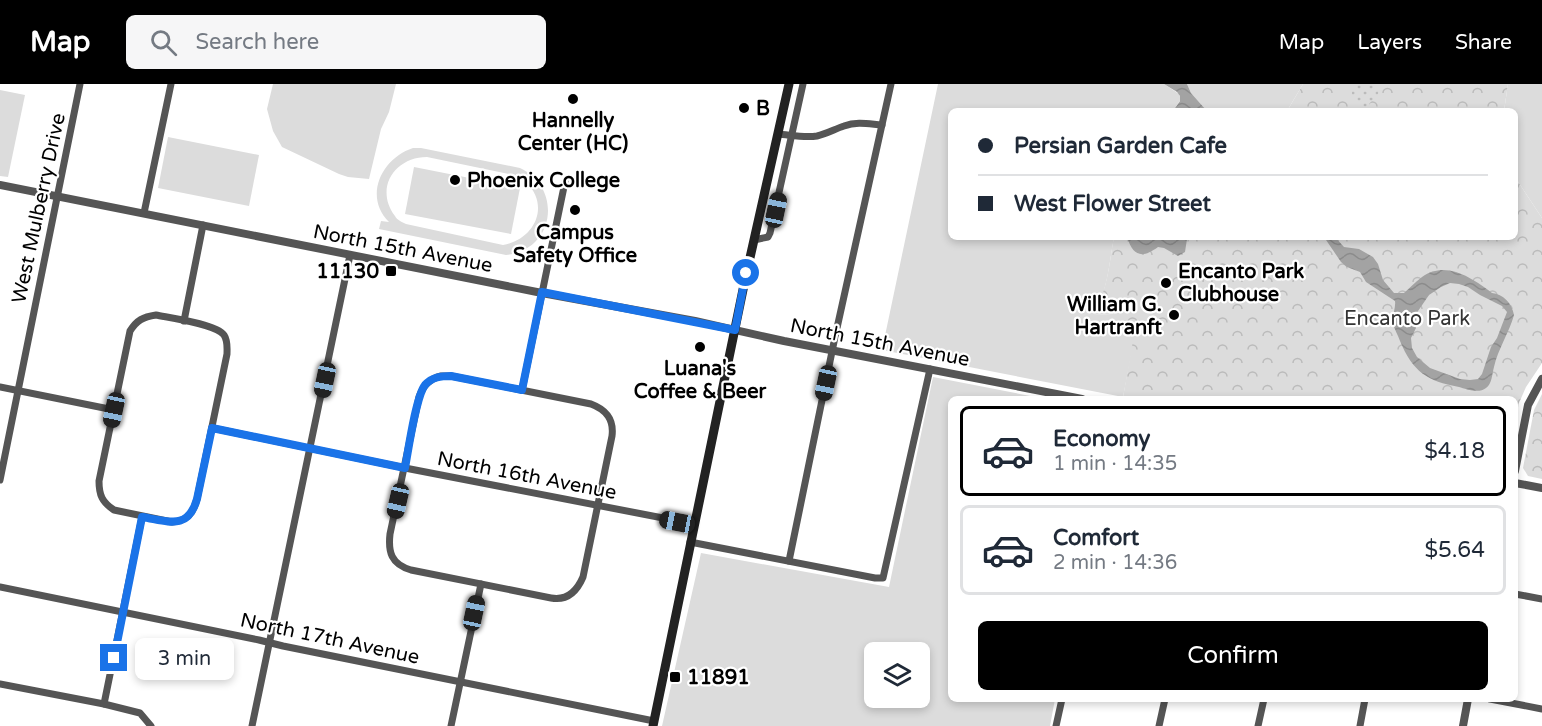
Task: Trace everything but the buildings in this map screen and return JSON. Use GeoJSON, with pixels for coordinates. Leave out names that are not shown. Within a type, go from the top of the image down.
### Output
{"type":"FeatureCollection","features":[{"type":"Feature","properties":{"kind":"main road"},"geometry":{"type":"LineString","coordinates":[[653,723],[789,84]]}},
{"type":"Feature","properties":{"kind":"street","name":"West Mulberry Drive"},"geometry":{"type":"LineString","coordinates":[[0,480],[80,84]]}},
{"type":"Feature","properties":{"kind":"street"},"geometry":{"type":"LineString","coordinates":[[144,213],[171,84]]}},
{"type":"Feature","properties":{"kind":"street"},"geometry":{"type":"LineString","coordinates":[[754,240],[768,237],[770,233],[803,84]]}},
{"type":"Feature","properties":{"kind":"street"},"geometry":{"type":"LineString","coordinates":[[789,561],[891,84]]}},
{"type":"Feature","properties":{"kind":"street"},"geometry":{"type":"LineString","coordinates":[[778,134],[816,136],[858,123],[882,125]]}},
{"type":"Feature","properties":{"kind":"street"},"geometry":{"type":"LineString","coordinates":[[522,390],[566,182]]}},
{"type":"Feature","properties":{"kind":"street","name":"North 15th Avenue"},"geometry":{"type":"LineString","coordinates":[[0,185],[1067,396]]}},
{"type":"Feature","properties":{"kind":"street"},"geometry":{"type":"LineString","coordinates":[[184,321],[203,225]]}},
{"type":"Feature","properties":{"kind":"street"},"geometry":{"type":"LineString","coordinates":[[252,726],[350,255]]}},
{"type":"Feature","properties":{"kind":"street"},"geometry":{"type":"LineString","coordinates":[[156,315],[184,321],[213,327],[225,337],[227,354],[194,509],[190,516],[172,522],[114,510],[106,505],[99,492],[99,481],[130,331],[135,323],[144,317],[156,315]]}},
{"type":"Feature","properties":{"kind":"street"},"geometry":{"type":"LineString","coordinates":[[690,542],[883,578],[930,369]]}},
{"type":"Feature","properties":{"kind":"street"},"geometry":{"type":"LineString","coordinates":[[441,376],[451,376],[522,390],[591,404],[602,409],[613,426],[583,577],[579,586],[567,597],[556,599],[404,568],[399,565],[391,556],[390,534],[419,397],[425,386],[441,376]]}},
{"type":"Feature","properties":{"kind":"street"},"geometry":{"type":"LineString","coordinates":[[1518,456],[1528,405],[1542,379]]}},
{"type":"Feature","properties":{"kind":"street"},"geometry":{"type":"LineString","coordinates":[[0,387],[114,410]]}},
{"type":"Feature","properties":{"kind":"street","name":"North 16th Avenue"},"geometry":{"type":"LineString","coordinates":[[212,428],[694,524]]}},
{"type":"Feature","properties":{"kind":"street"},"geometry":{"type":"LineString","coordinates":[[1518,484],[1542,488]]}},
{"type":"Feature","properties":{"kind":"street"},"geometry":{"type":"LineString","coordinates":[[104,704],[142,517]]}},
{"type":"Feature","properties":{"kind":"street"},"geometry":{"type":"LineString","coordinates":[[451,726],[481,584]]}},
{"type":"Feature","properties":{"kind":"street","name":"North 17th Avenue"},"geometry":{"type":"LineString","coordinates":[[0,587],[653,723]]}},
{"type":"Feature","properties":{"kind":"street"},"geometry":{"type":"LineString","coordinates":[[1518,595],[1542,599]]}},
{"type":"Feature","properties":{"kind":"street"},"geometry":{"type":"LineString","coordinates":[[0,684],[140,713],[151,725]]}},
{"type":"Feature","properties":{"kind":"street"},"geometry":{"type":"LineString","coordinates":[[1056,726],[1061,702]]}},
{"type":"Feature","properties":{"kind":"street"},"geometry":{"type":"LineString","coordinates":[[1160,726],[1164,702]]}},
{"type":"Feature","properties":{"kind":"street"},"geometry":{"type":"LineString","coordinates":[[1258,726],[1263,702]]}},
{"type":"Feature","properties":{"kind":"street"},"geometry":{"type":"LineString","coordinates":[[1360,726],[1364,702]]}},
{"type":"Feature","properties":{"kind":"street"},"geometry":{"type":"LineString","coordinates":[[1463,726],[1467,702]]}},
{"type":"Feature","properties":{"kind":"street"},"geometry":{"type":"LineString","coordinates":[[1506,702],[1542,709]]}},
{"type":"Feature","properties":{"kind":"green space"},"geometry":{"type":"Polygon","coordinates":[[[273,84],[396,84],[389,112],[381,129],[369,179],[339,174],[282,147],[273,131],[267,109],[273,84]]]}},
{"type":"Feature","properties":{"kind":"green space"},"geometry":{"type":"Polygon","coordinates":[[[938,84],[1164,84],[1179,94],[1181,99],[1175,108],[948,108],[948,240],[1114,240],[1105,287],[1093,314],[1113,315],[1135,335],[1123,396],[882,350],[938,84]]]}},
{"type":"Feature","properties":{"kind":"green space"},"geometry":{"type":"Polygon","coordinates":[[[1187,84],[1303,84],[1289,108],[1204,108],[1191,93],[1187,84]]]}},
{"type":"Feature","properties":{"kind":"green space"},"geometry":{"type":"Polygon","coordinates":[[[1303,84],[1508,84],[1504,108],[1289,108],[1303,84]]]}},
{"type":"Feature","properties":{"kind":"green space"},"geometry":{"type":"Polygon","coordinates":[[[1352,84],[1379,84],[1378,94],[1369,104],[1370,108],[1359,108],[1359,103],[1352,96],[1352,84]]]}},
{"type":"Feature","properties":{"kind":"green space"},"geometry":{"type":"Polygon","coordinates":[[[1508,84],[1542,84],[1542,218],[1518,182],[1518,108],[1504,108],[1508,84]]]}},
{"type":"Feature","properties":{"kind":"green space"},"geometry":{"type":"Polygon","coordinates":[[[0,90],[25,95],[8,177],[0,176],[0,90]]]}},
{"type":"Feature","properties":{"kind":"green space"},"geometry":{"type":"Polygon","coordinates":[[[168,137],[259,155],[249,206],[158,188],[168,137]]]}},
{"type":"Feature","properties":{"kind":"green space"},"geometry":{"type":"Polygon","coordinates":[[[413,148],[421,148],[520,168],[534,177],[543,189],[548,217],[543,231],[535,242],[522,251],[506,255],[379,229],[381,221],[389,222],[381,212],[377,201],[380,179],[385,169],[402,153],[413,148]],[[427,157],[416,158],[397,168],[391,176],[387,185],[389,205],[396,217],[406,224],[503,245],[523,236],[536,221],[538,211],[533,191],[525,181],[513,175],[427,157]]]}},
{"type":"Feature","properties":{"kind":"green space"},"geometry":{"type":"Polygon","coordinates":[[[414,167],[520,188],[511,234],[405,214],[414,167]]]}},
{"type":"Feature","properties":{"kind":"green space","name":"Encanto Park"},"geometry":{"type":"Polygon","coordinates":[[[1518,182],[1542,218],[1542,363],[1526,387],[1518,408],[1518,396],[1123,396],[1134,335],[1110,330],[1112,315],[1092,314],[1105,287],[1114,240],[1518,240],[1518,182]]]}},
{"type":"Feature","properties":{"kind":"green space"},"geometry":{"type":"Polygon","coordinates":[[[933,377],[1031,396],[948,396],[948,702],[1054,702],[1050,726],[662,726],[701,553],[889,587],[933,377]]]}},
{"type":"Feature","properties":{"kind":"green space"},"geometry":{"type":"Polygon","coordinates":[[[1542,394],[1542,479],[1528,476],[1523,468],[1534,410],[1542,394]]]}},
{"type":"Feature","properties":{"kind":"water"},"geometry":{"type":"Polygon","coordinates":[[[1164,84],[1187,84],[1191,93],[1204,108],[1175,108],[1180,101],[1177,92],[1164,84]]]}},
{"type":"Feature","properties":{"kind":"water"},"geometry":{"type":"Polygon","coordinates":[[[1128,240],[1187,240],[1185,252],[1178,256],[1158,247],[1147,253],[1139,254],[1128,240]]]}},
{"type":"Feature","properties":{"kind":"water"},"geometry":{"type":"Polygon","coordinates":[[[1326,240],[1338,240],[1344,247],[1359,249],[1373,257],[1383,280],[1394,293],[1404,293],[1422,277],[1440,270],[1458,273],[1503,297],[1509,303],[1514,315],[1488,386],[1480,391],[1469,390],[1438,382],[1416,368],[1405,352],[1394,327],[1395,301],[1366,282],[1360,272],[1347,267],[1326,240]],[[1450,283],[1429,295],[1416,314],[1416,328],[1411,338],[1412,348],[1417,357],[1430,368],[1460,379],[1470,380],[1478,379],[1482,374],[1507,312],[1502,306],[1468,287],[1450,283]]]}},
{"type":"Feature","properties":{"kind":"place","name":"Hannelly Center (HC)"},"geometry":{"type":"Point","coordinates":[573,99]}},
{"type":"Feature","properties":{"kind":"place","name":"B"},"geometry":{"type":"Point","coordinates":[744,108]}},
{"type":"Feature","properties":{"kind":"place","name":"Phoenix College"},"geometry":{"type":"Point","coordinates":[455,180]}},
{"type":"Feature","properties":{"kind":"place","name":"Campus Safety Office"},"geometry":{"type":"Point","coordinates":[575,210]}},
{"type":"Feature","properties":{"kind":"place","name":"11130"},"geometry":{"type":"Point","coordinates":[391,271]}},
{"type":"Feature","properties":{"kind":"place","name":"Encanto Park Clubhouse"},"geometry":{"type":"Point","coordinates":[1166,283]}},
{"type":"Feature","properties":{"kind":"place","name":"William G. Hartranft"},"geometry":{"type":"Point","coordinates":[1174,315]}},
{"type":"Feature","properties":{"kind":"place","name":"Luana's Coffee & Beer"},"geometry":{"type":"Point","coordinates":[700,347]}},
{"type":"Feature","properties":{"kind":"place","name":"11891"},"geometry":{"type":"Point","coordinates":[675,677]}},
{"type":"Feature","properties":{"kind":"route"},"geometry":{"type":"LineString","coordinates":[[114,658],[142,517],[172,522],[190,516],[197,499],[212,428],[405,468],[419,397],[425,386],[432,380],[441,376],[451,376],[522,390],[542,292],[735,330],[746,273]]}}]}
